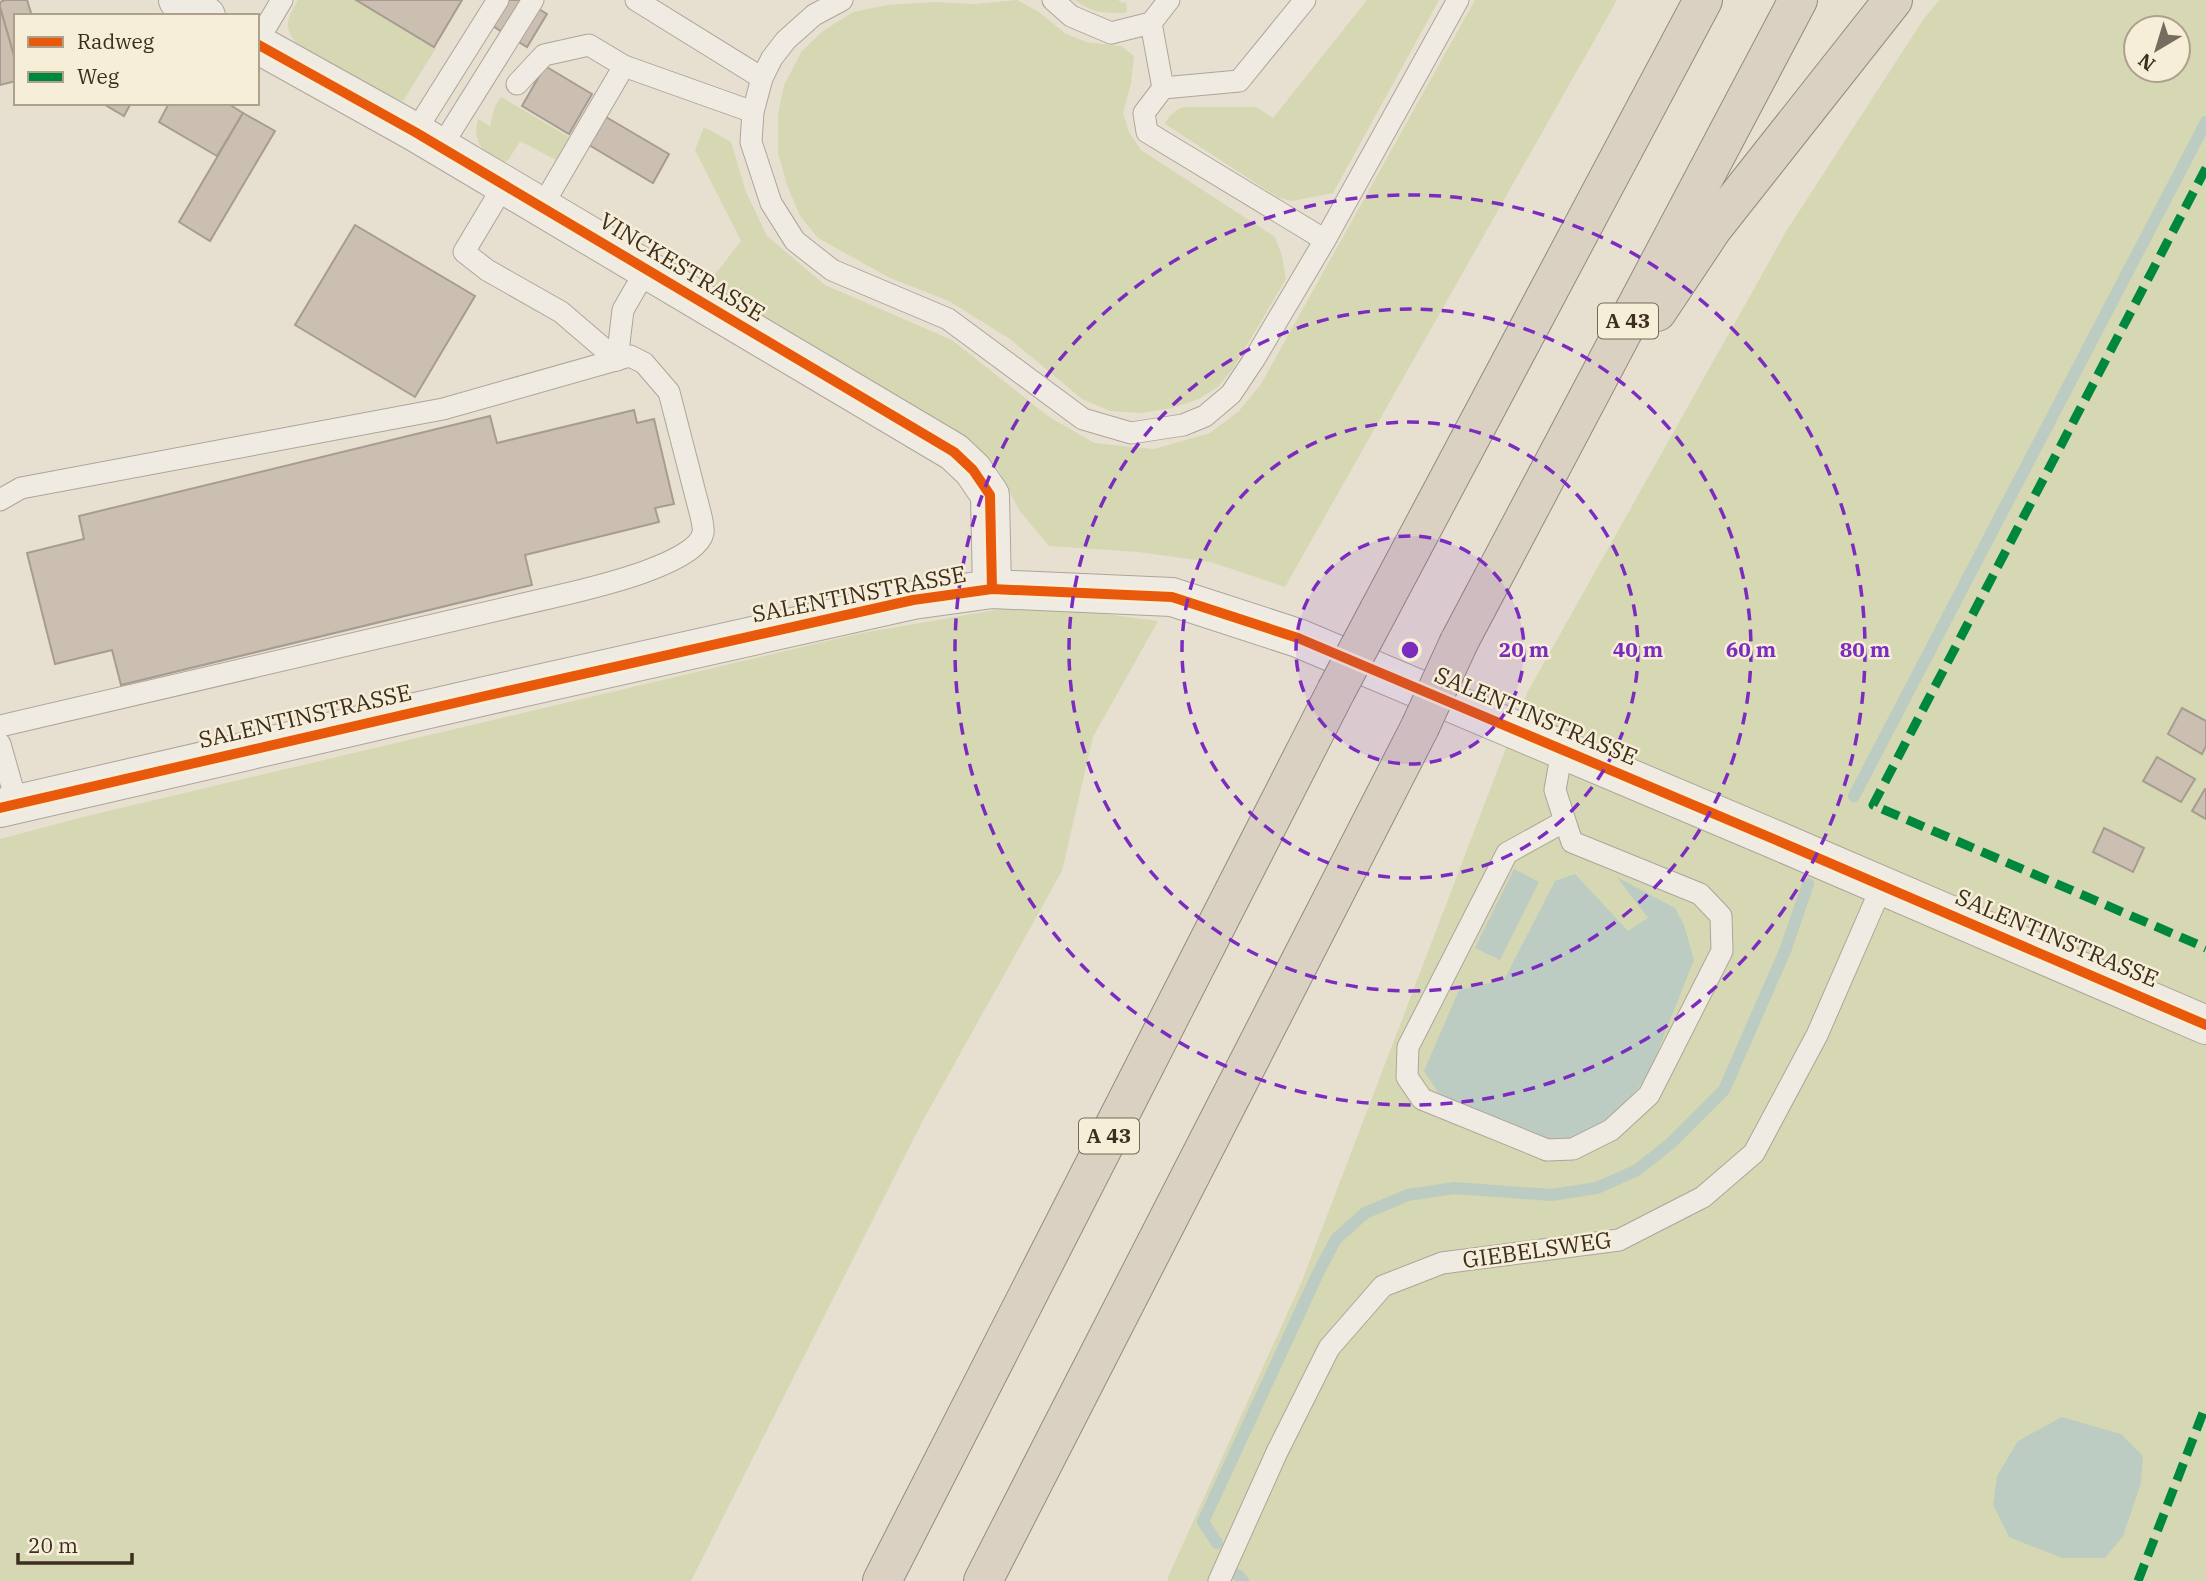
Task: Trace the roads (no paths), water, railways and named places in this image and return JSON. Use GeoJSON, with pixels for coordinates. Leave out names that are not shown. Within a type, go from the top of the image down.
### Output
{"type":"FeatureCollection","features":[{"type":"Feature","properties":{"kind":"highway","name":"A 43"},"geometry":{"type":"LineString","coordinates":[[882,1581],[1336,691],[1703,0]]}},
{"type":"Feature","properties":{"kind":"highway","name":"A 43"},"geometry":{"type":"LineString","coordinates":[[983,1581],[1420,727],[1459,642],[1798,0]]}},
{"type":"Feature","properties":{"kind":"highway"},"geometry":{"type":"LineString","coordinates":[[1544,480],[1713,228],[1893,0]]}},
{"type":"Feature","properties":{"kind":"street"},"geometry":{"type":"LineString","coordinates":[[178,0],[202,14]]}},
{"type":"Feature","properties":{"kind":"street","name":"VINCKESTRASSE"},"geometry":{"type":"LineString","coordinates":[[259,44],[428,139],[954,452],[973,470],[990,495],[992,589]]}},
{"type":"Feature","properties":{"kind":"street","name":"SALENTINSTRASSE"},"geometry":{"type":"LineString","coordinates":[[8,806],[913,600],[992,589],[1172,597],[1298,638],[2206,1025]]}},
{"type":"Feature","properties":{"kind":"lane"},"geometry":{"type":"LineString","coordinates":[[259,40],[282,0]]}},
{"type":"Feature","properties":{"kind":"lane"},"geometry":{"type":"LineString","coordinates":[[428,139],[498,0]]}},
{"type":"Feature","properties":{"kind":"lane"},"geometry":{"type":"LineString","coordinates":[[428,139],[533,0]]}},
{"type":"Feature","properties":{"kind":"lane"},"geometry":{"type":"LineString","coordinates":[[636,0],[762,78]]}},
{"type":"Feature","properties":{"kind":"lane"},"geometry":{"type":"LineString","coordinates":[[842,0],[814,15],[786,40],[772,58],[762,78],[753,112],[751,142],[771,204],[795,241],[832,270],[947,319],[1083,419],[1131,433],[1182,425],[1205,416],[1231,394],[1325,240],[1458,0]]}},
{"type":"Feature","properties":{"kind":"lane"},"geometry":{"type":"LineString","coordinates":[[1053,0],[1070,16],[1111,33],[1151,23],[1169,0]]}},
{"type":"Feature","properties":{"kind":"lane"},"geometry":{"type":"LineString","coordinates":[[1305,0],[1239,81],[1163,88],[1144,113],[1147,132],[1325,240]]}},
{"type":"Feature","properties":{"kind":"lane"},"geometry":{"type":"LineString","coordinates":[[1151,23],[1163,88]]}},
{"type":"Feature","properties":{"kind":"lane"},"geometry":{"type":"LineString","coordinates":[[517,84],[544,55],[589,45],[624,66],[753,112]]}},
{"type":"Feature","properties":{"kind":"lane"},"geometry":{"type":"LineString","coordinates":[[541,208],[624,66]]}},
{"type":"Feature","properties":{"kind":"lane"},"geometry":{"type":"LineString","coordinates":[[504,185],[464,252],[487,270],[561,312],[617,360]]}},
{"type":"Feature","properties":{"kind":"lane"},"geometry":{"type":"LineString","coordinates":[[617,360],[623,310],[646,270]]}},
{"type":"Feature","properties":{"kind":"lane"},"geometry":{"type":"LineString","coordinates":[[0,500],[21,488],[443,409],[630,356],[644,363],[669,392],[703,533],[696,545],[671,562],[633,576],[562,595],[0,726]]}},
{"type":"Feature","properties":{"kind":"lane"},"geometry":{"type":"LineString","coordinates":[[0,744],[8,806]]}},
{"type":"Feature","properties":{"kind":"lane"},"geometry":{"type":"LineString","coordinates":[[1562,751],[1555,790],[1572,842],[1700,894],[1721,916],[1722,951],[1649,1095],[1611,1130],[1573,1149],[1547,1150],[1422,1099],[1407,1077],[1408,1047],[1507,853],[1565,821]]}},
{"type":"Feature","properties":{"kind":"lane","name":"GIEBELSWEG"},"geometry":{"type":"LineString","coordinates":[[1219,1581],[1277,1452],[1329,1348],[1383,1286],[1442,1263],[1619,1240],[1703,1197],[1754,1153],[1817,1035],[1882,886]]}},
{"type":"Feature","properties":{"kind":"waterway"},"geometry":{"type":"LineString","coordinates":[[1854,796],[2206,122]]}},
{"type":"Feature","properties":{"kind":"waterway"},"geometry":{"type":"LineString","coordinates":[[1217,1543],[1203,1522],[1336,1239],[1365,1213],[1408,1195],[1454,1188],[1551,1195],[1597,1188],[1637,1170],[1670,1144],[1724,1090],[1785,951],[1808,884]]}},
{"type":"Feature","properties":{"kind":"waterway"},"geometry":{"type":"LineString","coordinates":[[1238,1575],[1243,1581]]}}]}
